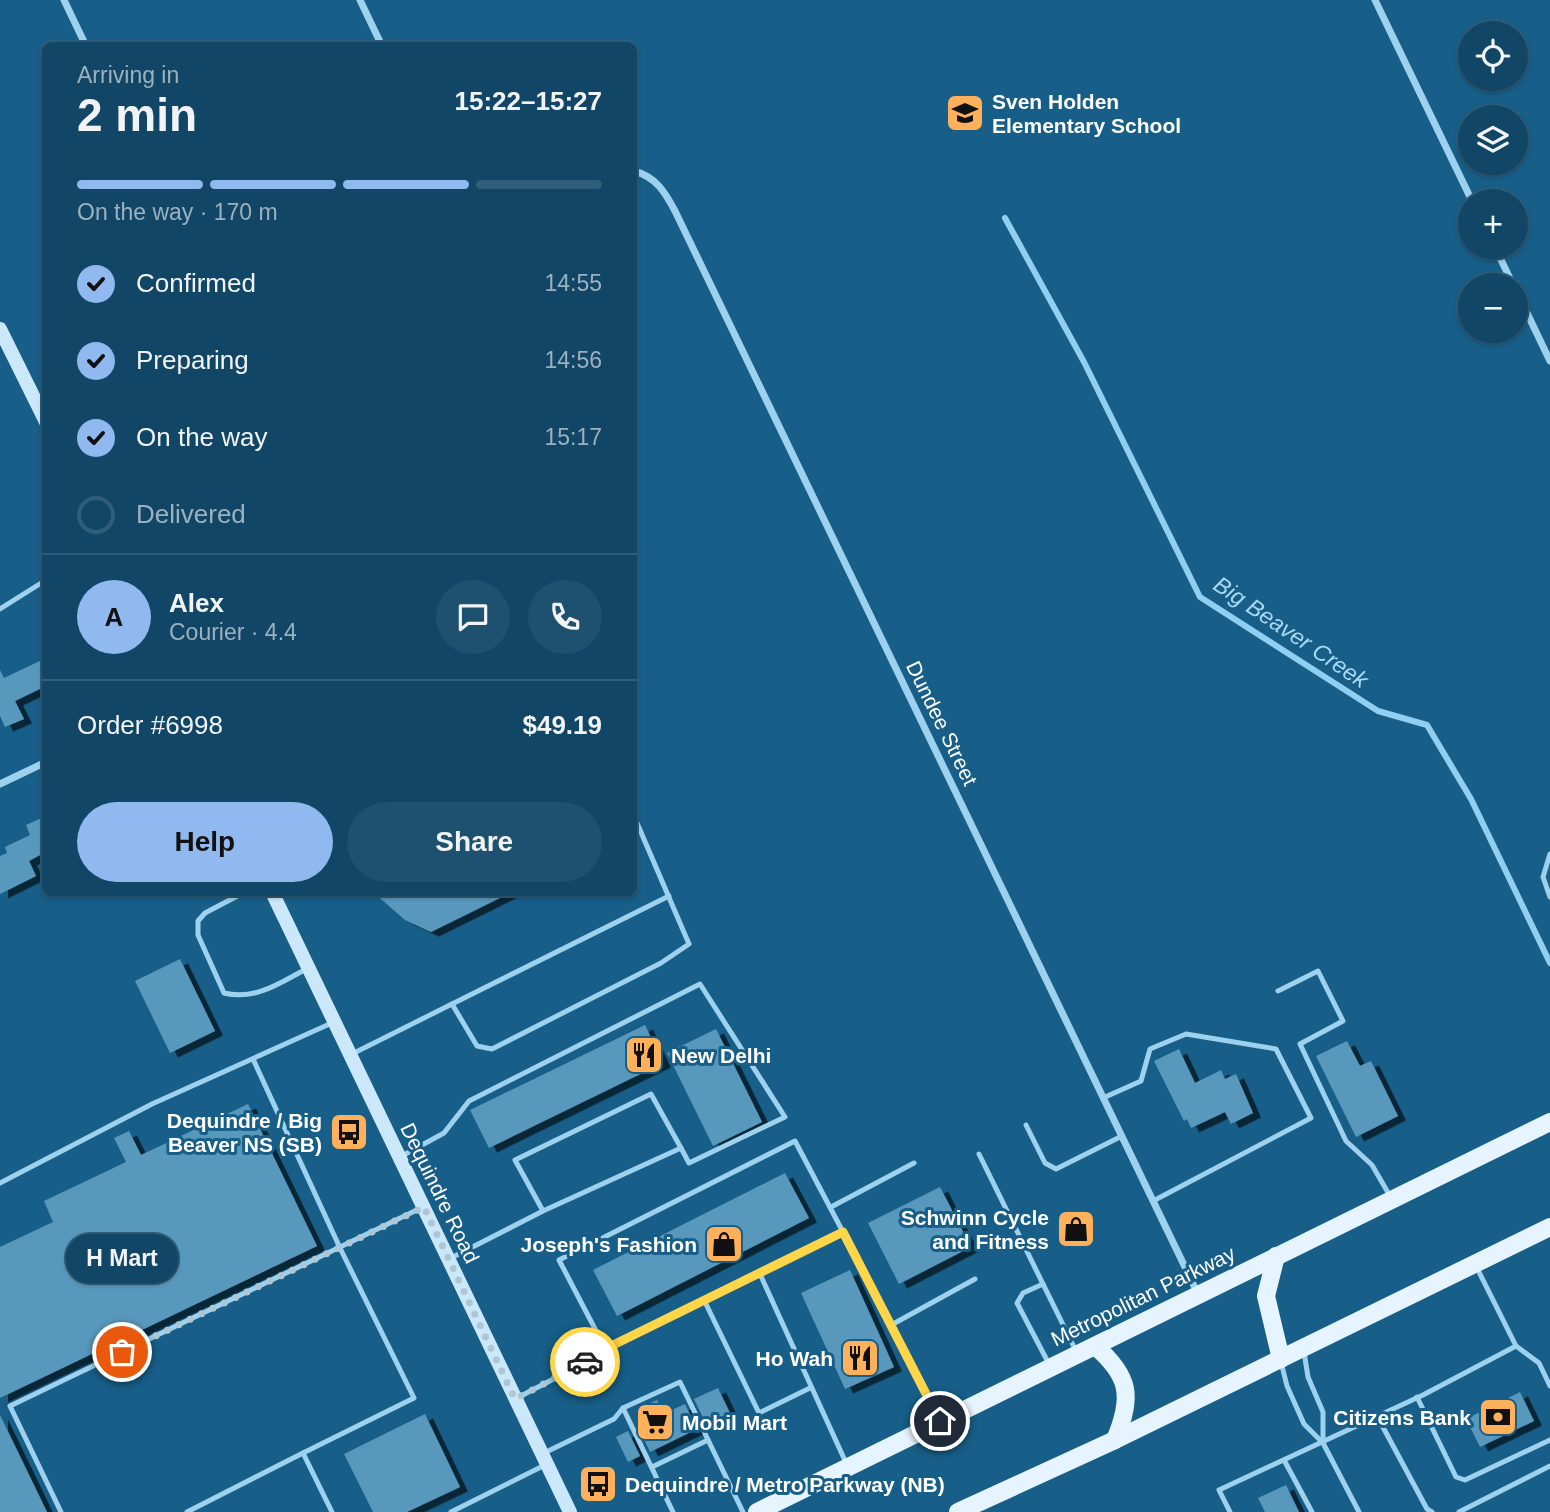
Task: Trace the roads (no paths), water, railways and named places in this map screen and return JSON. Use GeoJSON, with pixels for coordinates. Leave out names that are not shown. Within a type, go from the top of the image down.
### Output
{"type":"FeatureCollection","features":[{"type":"Feature","properties":{"kind":"main road"},"geometry":{"type":"LineString","coordinates":[[1,335],[42,414]]}},
{"type":"Feature","properties":{"kind":"main road","name":"Dequindre Road"},"geometry":{"type":"LineString","coordinates":[[274,896],[570,1512]]}},
{"type":"Feature","properties":{"kind":"main road","name":"Metropolitan Parkway"},"geometry":{"type":"LineString","coordinates":[[757,1512],[1550,1122]]}},
{"type":"Feature","properties":{"kind":"main road"},"geometry":{"type":"LineString","coordinates":[[958,1512],[1115,1440],[1550,1227]]}},
{"type":"Feature","properties":{"kind":"main road"},"geometry":{"type":"LineString","coordinates":[[1276,1256],[1266,1296],[1280,1359]]}},
{"type":"Feature","properties":{"kind":"main road"},"geometry":{"type":"LineString","coordinates":[[1095,1346],[1111,1359],[1125,1386],[1124,1417],[1115,1440]]}},
{"type":"Feature","properties":{"kind":"street"},"geometry":{"type":"LineString","coordinates":[[64,0],[84,42]]}},
{"type":"Feature","properties":{"kind":"street"},"geometry":{"type":"LineString","coordinates":[[360,0],[380,42]]}},
{"type":"Feature","properties":{"kind":"street"},"geometry":{"type":"LineString","coordinates":[[1375,0],[1466,189]]}},
{"type":"Feature","properties":{"kind":"street","name":"Dundee Street"},"geometry":{"type":"LineString","coordinates":[[637,172],[659,186],[675,211],[1199,1294]]}},
{"type":"Feature","properties":{"kind":"street"},"geometry":{"type":"LineString","coordinates":[[1528,316],[1550,361]]}},
{"type":"Feature","properties":{"kind":"street"},"geometry":{"type":"LineString","coordinates":[[0,784],[42,764]]}},
{"type":"Feature","properties":{"kind":"lane"},"geometry":{"type":"LineString","coordinates":[[0,609],[42,583]]}},
{"type":"Feature","properties":{"kind":"lane"},"geometry":{"type":"LineString","coordinates":[[452,1004],[477,1046],[492,1049],[661,963],[689,944],[637,823]]}},
{"type":"Feature","properties":{"kind":"lane"},"geometry":{"type":"LineString","coordinates":[[1550,854],[1543,877],[1550,897]]}},
{"type":"Feature","properties":{"kind":"lane"},"geometry":{"type":"LineString","coordinates":[[237,896],[205,913],[198,921],[198,935],[224,993],[237,996],[257,994],[309,968]]}},
{"type":"Feature","properties":{"kind":"lane"},"geometry":{"type":"LineString","coordinates":[[351,1055],[669,896]]}},
{"type":"Feature","properties":{"kind":"lane"},"geometry":{"type":"LineString","coordinates":[[1278,991],[1318,971],[1343,1021],[1300,1044],[1346,1141],[1371,1165],[1392,1199]]}},
{"type":"Feature","properties":{"kind":"lane"},"geometry":{"type":"LineString","coordinates":[[400,1157],[444,1133],[469,1101],[700,984],[785,1117],[689,1163],[652,1094],[515,1160],[542,1211]]}},
{"type":"Feature","properties":{"kind":"lane"},"geometry":{"type":"LineString","coordinates":[[0,1183],[152,1104],[334,1021]]}},
{"type":"Feature","properties":{"kind":"lane"},"geometry":{"type":"LineString","coordinates":[[1103,1098],[1141,1081],[1150,1049],[1186,1034],[1276,1049],[1311,1118],[1288,1133],[1153,1201]]}},
{"type":"Feature","properties":{"kind":"lane"},"geometry":{"type":"LineString","coordinates":[[187,1512],[414,1398],[340,1248],[253,1059]]}},
{"type":"Feature","properties":{"kind":"lane"},"geometry":{"type":"LineString","coordinates":[[1026,1125],[1045,1163],[1056,1169],[1122,1136]]}},
{"type":"Feature","properties":{"kind":"lane"},"geometry":{"type":"LineString","coordinates":[[605,1349],[559,1260],[795,1141],[940,1421]]}},
{"type":"Feature","properties":{"kind":"lane"},"geometry":{"type":"LineString","coordinates":[[449,1259],[542,1211],[681,1148]]}},
{"type":"Feature","properties":{"kind":"lane"},"geometry":{"type":"LineString","coordinates":[[979,1154],[1078,1354]]}},
{"type":"Feature","properties":{"kind":"lane"},"geometry":{"type":"LineString","coordinates":[[831,1207],[914,1163]]}},
{"type":"Feature","properties":{"kind":"lane"},"geometry":{"type":"LineString","coordinates":[[61,1512],[9,1406],[424,1207]]}},
{"type":"Feature","properties":{"kind":"lane"},"geometry":{"type":"LineString","coordinates":[[515,1399],[592,1359],[605,1349],[843,1232]]}},
{"type":"Feature","properties":{"kind":"lane"},"geometry":{"type":"LineString","coordinates":[[1475,1264],[1516,1346],[1539,1363],[1550,1386]]}},
{"type":"Feature","properties":{"kind":"lane"},"geometry":{"type":"LineString","coordinates":[[760,1274],[849,1468]]}},
{"type":"Feature","properties":{"kind":"lane"},"geometry":{"type":"LineString","coordinates":[[892,1324],[975,1279]]}},
{"type":"Feature","properties":{"kind":"lane"},"geometry":{"type":"LineString","coordinates":[[1043,1284],[1023,1293],[1017,1303],[1051,1367]]}},
{"type":"Feature","properties":{"kind":"lane"},"geometry":{"type":"LineString","coordinates":[[704,1300],[759,1413],[810,1388]]}},
{"type":"Feature","properties":{"kind":"lane"},"geometry":{"type":"LineString","coordinates":[[1230,1512],[1219,1490],[1323,1443],[1516,1346]]}},
{"type":"Feature","properties":{"kind":"lane"},"geometry":{"type":"LineString","coordinates":[[1304,1348],[1308,1377],[1323,1412],[1323,1443]]}},
{"type":"Feature","properties":{"kind":"lane"},"geometry":{"type":"LineString","coordinates":[[1280,1359],[1287,1386],[1304,1424],[1323,1443],[1359,1512]]}},
{"type":"Feature","properties":{"kind":"lane"},"geometry":{"type":"LineString","coordinates":[[451,1512],[614,1419],[622,1408],[680,1382],[743,1512]]}},
{"type":"Feature","properties":{"kind":"lane"},"geometry":{"type":"LineString","coordinates":[[1417,1397],[1456,1476],[1465,1480],[1550,1440]]}},
{"type":"Feature","properties":{"kind":"lane"},"geometry":{"type":"LineString","coordinates":[[622,1408],[673,1512]]}},
{"type":"Feature","properties":{"kind":"lane"},"geometry":{"type":"LineString","coordinates":[[1377,1416],[1427,1509],[1432,1512]]}},
{"type":"Feature","properties":{"kind":"lane"},"geometry":{"type":"LineString","coordinates":[[652,1468],[708,1440]]}},
{"type":"Feature","properties":{"kind":"lane"},"geometry":{"type":"LineString","coordinates":[[303,1453],[332,1512]]}},
{"type":"Feature","properties":{"kind":"lane"},"geometry":{"type":"LineString","coordinates":[[1284,1460],[1312,1512]]}},
{"type":"Feature","properties":{"kind":"lane"},"geometry":{"type":"LineString","coordinates":[[1458,1512],[1550,1466]]}},
{"type":"Feature","properties":{"kind":"waterway","name":"Big Beaver Creek"},"geometry":{"type":"LineString","coordinates":[[1005,218],[1084,362],[1200,597],[1378,711],[1427,725],[1471,799],[1550,963]]}},
{"type":"Feature","properties":{"kind":"place","name":"Sven Holden Elementary School"},"geometry":{"type":"Point","coordinates":[965,113]}},
{"type":"Feature","properties":{"kind":"place","name":"New Delhi"},"geometry":{"type":"Point","coordinates":[644,1055]}},
{"type":"Feature","properties":{"kind":"place","name":"Dequindre / Big Beaver NS (SB)"},"geometry":{"type":"Point","coordinates":[349,1132]}},
{"type":"Feature","properties":{"kind":"place","name":"Schwinn Cycle and Fitness"},"geometry":{"type":"Point","coordinates":[1076,1229]}},
{"type":"Feature","properties":{"kind":"place","name":"Joseph's Fashion"},"geometry":{"type":"Point","coordinates":[724,1244]}},
{"type":"Feature","properties":{"kind":"place","name":"H Mart"},"geometry":{"type":"Point","coordinates":[122,1352]}},
{"type":"Feature","properties":{"kind":"place","name":"Ho Wah"},"geometry":{"type":"Point","coordinates":[860,1358]}},
{"type":"Feature","properties":{"kind":"place","name":"Citizens Bank"},"geometry":{"type":"Point","coordinates":[1498,1417]}},
{"type":"Feature","properties":{"kind":"place","name":"Mobil Mart"},"geometry":{"type":"Point","coordinates":[655,1422]}},
{"type":"Feature","properties":{"kind":"place","name":"Dequindre / Metro Parkway (NB)"},"geometry":{"type":"Point","coordinates":[598,1484]}}]}
